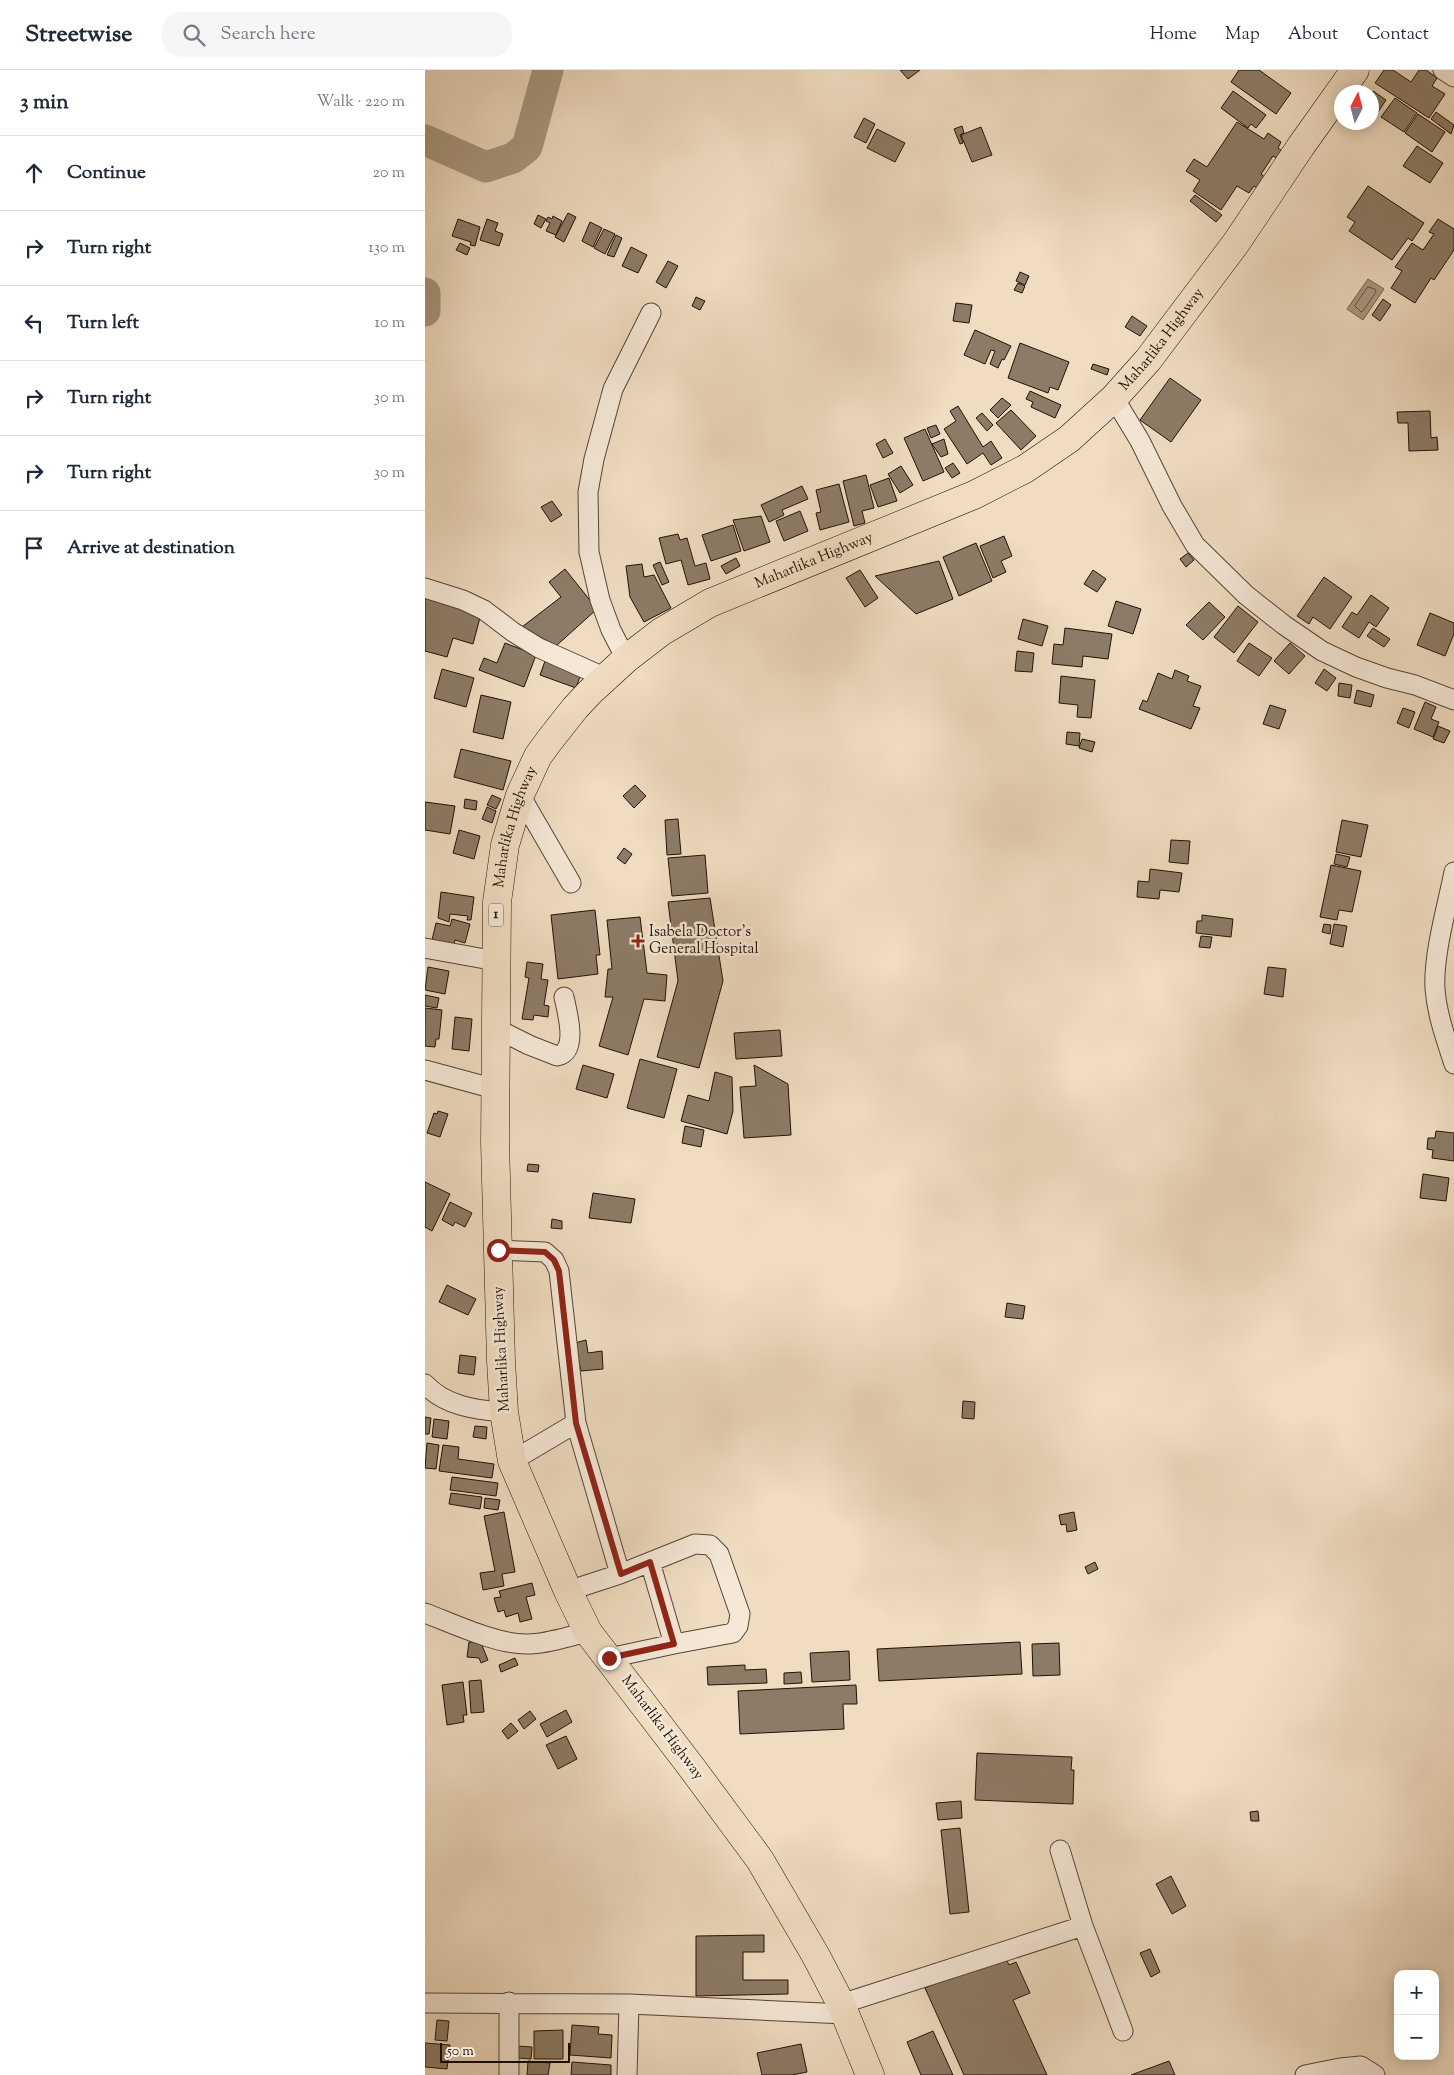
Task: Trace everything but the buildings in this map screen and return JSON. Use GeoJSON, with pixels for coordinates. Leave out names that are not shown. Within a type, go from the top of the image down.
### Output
{"type":"FeatureCollection","features":[{"type":"Feature","properties":{"kind":"highway","name":"Maharlika Highway"},"geometry":{"type":"LineString","coordinates":[[871,2075],[843,2009],[816,1956],[760,1860],[588,1632],[568,1591],[512,1461],[504,1412],[501,1361],[495,1089],[497,902],[505,845],[520,796],[538,756],[575,708],[626,659],[661,632],[710,603],[974,495],[1025,470],[1069,439],[1114,398],[1148,360],[1231,251],[1301,146],[1355,70]]}},
{"type":"Feature","properties":{"kind":"street"},"geometry":{"type":"LineString","coordinates":[[1443,70],[1454,77]]}},
{"type":"Feature","properties":{"kind":"street"},"geometry":{"type":"LineString","coordinates":[[626,659],[611,630],[600,600],[589,552],[588,492],[594,459],[613,389],[651,313]]}},
{"type":"Feature","properties":{"kind":"street"},"geometry":{"type":"LineString","coordinates":[[1114,398],[1140,441],[1172,506],[1195,545],[1246,595],[1284,625],[1322,651],[1356,667],[1415,685],[1454,700]]}},
{"type":"Feature","properties":{"kind":"street"},"geometry":{"type":"LineString","coordinates":[[425,588],[463,600],[484,610],[513,632],[539,648],[606,678]]}},
{"type":"Feature","properties":{"kind":"street"},"geometry":{"type":"LineString","coordinates":[[520,796],[571,883]]}},
{"type":"Feature","properties":{"kind":"street"},"geometry":{"type":"LineString","coordinates":[[1454,872],[1438,955],[1435,989],[1441,1021],[1454,1064]]}},
{"type":"Feature","properties":{"kind":"street"},"geometry":{"type":"LineString","coordinates":[[425,948],[496,961]]}},
{"type":"Feature","properties":{"kind":"street"},"geometry":{"type":"LineString","coordinates":[[495,1028],[529,1045],[557,1056],[561,1055],[567,1048],[570,1033],[564,997]]}},
{"type":"Feature","properties":{"kind":"street"},"geometry":{"type":"LineString","coordinates":[[425,1070],[495,1089]]}},
{"type":"Feature","properties":{"kind":"street"},"geometry":{"type":"LineString","coordinates":[[498,1250],[545,1252],[554,1260],[559,1271],[576,1423],[621,1574]]}},
{"type":"Feature","properties":{"kind":"street"},"geometry":{"type":"LineString","coordinates":[[425,1384],[430,1390],[451,1402]]}},
{"type":"Feature","properties":{"kind":"street"},"geometry":{"type":"LineString","coordinates":[[425,1400],[451,1402],[478,1410],[504,1412]]}},
{"type":"Feature","properties":{"kind":"street"},"geometry":{"type":"LineString","coordinates":[[512,1461],[576,1423]]}},
{"type":"Feature","properties":{"kind":"street"},"geometry":{"type":"LineString","coordinates":[[568,1591],[621,1574],[695,1544],[710,1545],[719,1554],[740,1614],[739,1626],[733,1633],[609,1658]]}},
{"type":"Feature","properties":{"kind":"street"},"geometry":{"type":"LineString","coordinates":[[650,1562],[674,1644]]}},
{"type":"Feature","properties":{"kind":"street"},"geometry":{"type":"LineString","coordinates":[[425,1613],[509,1644],[543,1642],[588,1632]]}},
{"type":"Feature","properties":{"kind":"street"},"geometry":{"type":"LineString","coordinates":[[1059,1850],[1083,1926],[1123,2031]]}},
{"type":"Feature","properties":{"kind":"street"},"geometry":{"type":"LineString","coordinates":[[425,2003],[509,2002],[843,2009],[1083,1926]]}},
{"type":"Feature","properties":{"kind":"street"},"geometry":{"type":"LineString","coordinates":[[509,2002],[509,2075]]}},
{"type":"Feature","properties":{"kind":"street"},"geometry":{"type":"LineString","coordinates":[[627,2075],[629,2004]]}},
{"type":"Feature","properties":{"kind":"street"},"geometry":{"type":"LineString","coordinates":[[1305,2075],[1361,2066],[1375,2075]]}},
{"type":"Feature","properties":{"kind":"water"},"geometry":{"type":"Polygon","coordinates":[[[1368,279],[1384,289],[1363,320],[1347,309],[1368,279]]]}},
{"type":"Feature","properties":{"kind":"waterway"},"geometry":{"type":"LineString","coordinates":[[425,140],[486,167],[513,158],[527,147],[548,70]]}},
{"type":"Feature","properties":{"kind":"waterway"},"geometry":{"type":"LineString","coordinates":[[425,293],[425,311]]}},
{"type":"Feature","properties":{"kind":"place","name":"Isabela Doctor's General Hospital"},"geometry":{"type":"Point","coordinates":[638,941]}},
{"type":"Feature","properties":{"kind":"route"},"geometry":{"type":"LineString","coordinates":[[498,1250],[545,1252],[554,1260],[559,1271],[576,1423],[621,1574],[650,1562],[674,1644],[609,1658]]}}]}
